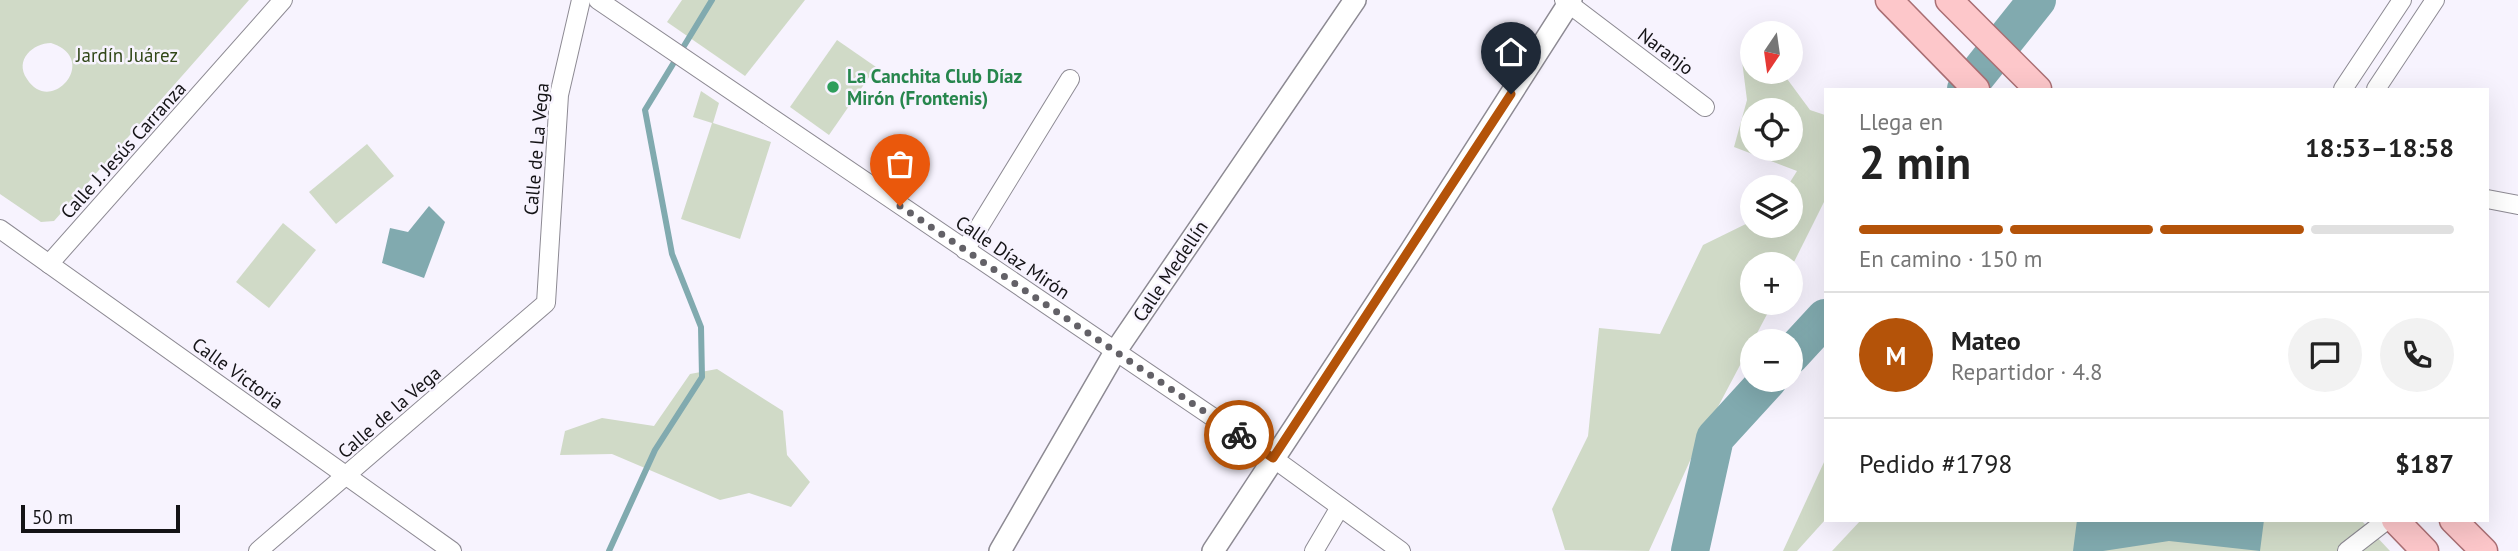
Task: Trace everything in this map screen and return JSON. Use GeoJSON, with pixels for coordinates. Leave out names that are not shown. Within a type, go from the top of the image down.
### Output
{"type":"FeatureCollection","features":[{"type":"Feature","properties":{"kind":"main road"},"geometry":{"type":"LineString","coordinates":[[1889,0],[1975,88]]}},
{"type":"Feature","properties":{"kind":"main road"},"geometry":{"type":"LineString","coordinates":[[1949,0],[2037,88]]}},
{"type":"Feature","properties":{"kind":"main road"},"geometry":{"type":"LineString","coordinates":[[2397,522],[2425,551]]}},
{"type":"Feature","properties":{"kind":"main road"},"geometry":{"type":"LineString","coordinates":[[2454,522],[2484,551]]}},
{"type":"Feature","properties":{"kind":"street","name":"Calle J. Jesús Carranza"},"geometry":{"type":"LineString","coordinates":[[49,264],[283,0]]}},
{"type":"Feature","properties":{"kind":"street","name":"Calle de La Vega"},"geometry":{"type":"LineString","coordinates":[[547,303],[559,95],[581,0]]}},
{"type":"Feature","properties":{"kind":"street","name":"Calle Díaz Mirón"},"geometry":{"type":"LineString","coordinates":[[598,0],[1273,458],[1401,551]]}},
{"type":"Feature","properties":{"kind":"street","name":"Calle Medellín"},"geometry":{"type":"LineString","coordinates":[[1000,551],[1115,352],[1355,0]]}},
{"type":"Feature","properties":{"kind":"street"},"geometry":{"type":"LineString","coordinates":[[2344,88],[2402,0]]}},
{"type":"Feature","properties":{"kind":"street"},"geometry":{"type":"LineString","coordinates":[[2377,88],[2435,0]]}},
{"type":"Feature","properties":{"kind":"street"},"geometry":{"type":"LineString","coordinates":[[1213,551],[1410,252],[1568,1]]}},
{"type":"Feature","properties":{"kind":"street","name":"Naranjo"},"geometry":{"type":"LineString","coordinates":[[1568,1],[1705,107]]}},
{"type":"Feature","properties":{"kind":"street"},"geometry":{"type":"LineString","coordinates":[[965,250],[1070,79]]}},
{"type":"Feature","properties":{"kind":"street"},"geometry":{"type":"LineString","coordinates":[[2489,199],[2518,205]]}},
{"type":"Feature","properties":{"kind":"street","name":"Calle Victoria"},"geometry":{"type":"LineString","coordinates":[[0,229],[452,551]]}},
{"type":"Feature","properties":{"kind":"street","name":"Calle de la Vega"},"geometry":{"type":"LineString","coordinates":[[258,551],[547,303]]}},
{"type":"Feature","properties":{"kind":"street"},"geometry":{"type":"LineString","coordinates":[[1314,551],[1340,507]]}},
{"type":"Feature","properties":{"kind":"street"},"geometry":{"type":"LineString","coordinates":[[2347,551],[2384,522]]}},
{"type":"Feature","properties":{"kind":"green space","name":"Jardín Juárez"},"geometry":{"type":"Polygon","coordinates":[[[0,0],[249,0],[54,221],[41,222],[0,194],[0,0]],[[51,43],[38,46],[27,54],[23,65],[24,72],[37,89],[48,92],[58,89],[67,81],[72,71],[72,61],[65,51],[51,43]]]}},
{"type":"Feature","properties":{"kind":"green space"},"geometry":{"type":"Polygon","coordinates":[[[682,0],[805,0],[745,76],[667,22],[682,0]]]}},
{"type":"Feature","properties":{"kind":"green space","name":"La Canchita Club Díaz Mirón (Frontenis)"},"geometry":{"type":"Polygon","coordinates":[[[837,40],[876,67],[829,135],[790,107],[837,40]]]}},
{"type":"Feature","properties":{"kind":"green space"},"geometry":{"type":"Polygon","coordinates":[[[1745,84],[1791,84],[1801,98],[1747,98],[1745,84]]]}},
{"type":"Feature","properties":{"kind":"green space"},"geometry":{"type":"Polygon","coordinates":[[[701,91],[719,103],[713,123],[771,142],[740,239],[681,219],[712,123],[693,117],[701,91]]]}},
{"type":"Feature","properties":{"kind":"green space"},"geometry":{"type":"Polygon","coordinates":[[[1803,100],[1810,110],[1824,115],[1824,202],[1799,252],[1740,252],[1740,315],[1767,315],[1759,329],[1740,329],[1740,365],[1694,452],[1649,551],[1565,550],[1552,509],[1588,436],[1599,328],[1660,334],[1703,245],[1740,227],[1740,238],[1803,238],[1803,175],[1794,175],[1797,171],[1771,161],[1803,161],[1803,100]]]}},
{"type":"Feature","properties":{"kind":"green space"},"geometry":{"type":"Polygon","coordinates":[[[1740,125],[1740,149],[1734,147],[1740,125]]]}},
{"type":"Feature","properties":{"kind":"green space"},"geometry":{"type":"Polygon","coordinates":[[[367,144],[394,176],[336,224],[309,192],[367,144]]]}},
{"type":"Feature","properties":{"kind":"green space"},"geometry":{"type":"Polygon","coordinates":[[[283,223],[316,250],[269,308],[236,282],[283,223]]]}},
{"type":"Feature","properties":{"kind":"green space"},"geometry":{"type":"Polygon","coordinates":[[[717,369],[783,411],[787,455],[810,482],[791,507],[749,493],[720,500],[612,454],[560,455],[565,431],[602,418],[654,426],[690,374],[717,369]]]}},
{"type":"Feature","properties":{"kind":"green space"},"geometry":{"type":"Polygon","coordinates":[[[1824,462],[1824,521],[1797,551],[1783,551],[1824,462]]]}},
{"type":"Feature","properties":{"kind":"green space"},"geometry":{"type":"Polygon","coordinates":[[[1859,522],[2363,522],[2390,551],[1832,551],[1859,522]]]}},
{"type":"Feature","properties":{"kind":"water"},"geometry":{"type":"Polygon","coordinates":[[[429,206],[445,222],[424,278],[382,263],[390,228],[408,232],[429,206]]]}},
{"type":"Feature","properties":{"kind":"water"},"geometry":{"type":"Polygon","coordinates":[[[2077,522],[2264,522],[2260,551],[2169,541],[2103,551],[2073,551],[2077,522]]]}},
{"type":"Feature","properties":{"kind":"waterway"},"geometry":{"type":"LineString","coordinates":[[609,551],[655,450],[702,377],[701,327],[672,254],[645,110],[712,0]]}},
{"type":"Feature","properties":{"kind":"waterway"},"geometry":{"type":"LineString","coordinates":[[1967,88],[2037,0]]}},
{"type":"Feature","properties":{"kind":"waterway"},"geometry":{"type":"LineString","coordinates":[[1803,342],[1824,319]]}},
{"type":"Feature","properties":{"kind":"waterway"},"geometry":{"type":"LineString","coordinates":[[1690,551],[1715,438],[1757,392]]}},
{"type":"Feature","properties":{"kind":"way so far"},"geometry":{"type":"LineString","coordinates":[[900,206],[1239,435]]}},
{"type":"Feature","properties":{"kind":"place","name":"La Canchita Club Díaz Mirón (Frontenis)"},"geometry":{"type":"Point","coordinates":[833,87]}},
{"type":"Feature","properties":{"kind":"route"},"geometry":{"type":"LineString","coordinates":[[1239,435],[1273,458],[1511,94]]}}]}
